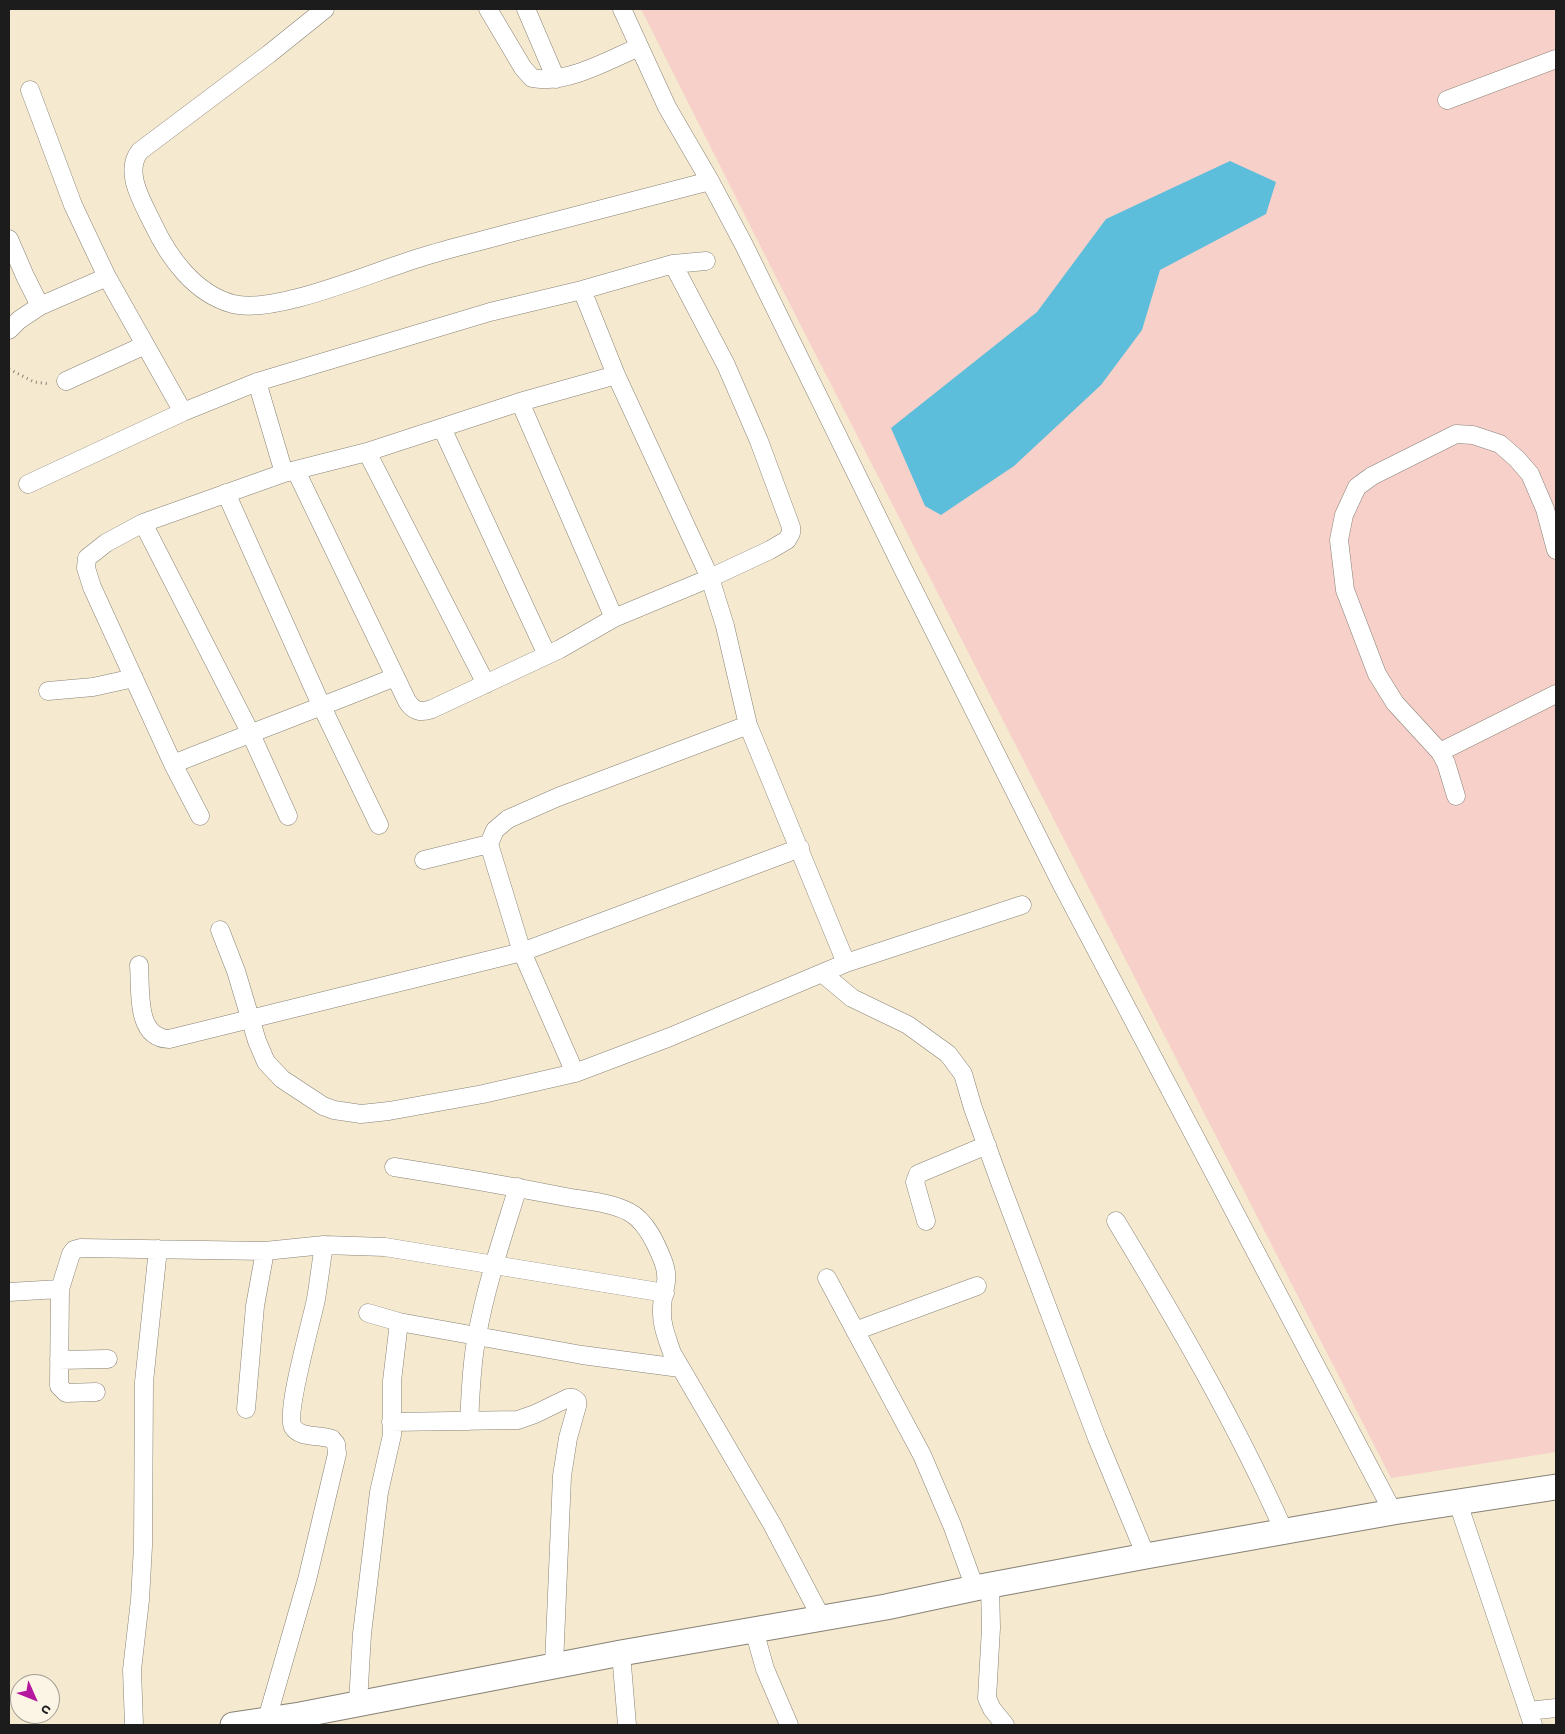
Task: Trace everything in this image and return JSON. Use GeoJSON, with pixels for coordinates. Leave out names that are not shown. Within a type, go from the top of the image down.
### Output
{"type":"FeatureCollection","features":[{"type":"Feature","properties":{"kind":"highway"},"geometry":{"type":"LineString","coordinates":[[233,1725],[267,1719],[300,1720],[358,1703],[554,1665],[822,1619],[983,1586],[1284,1531],[1556,1487]]}},
{"type":"Feature","properties":{"kind":"street"},"geometry":{"type":"LineString","coordinates":[[325,9],[269,54],[140,151],[134,158],[133,169],[136,186],[168,253],[180,269],[200,286],[222,300],[245,306],[264,305],[290,300],[422,257],[710,181]]}},
{"type":"Feature","properties":{"kind":"street"},"geometry":{"type":"LineString","coordinates":[[488,9],[528,74],[537,79],[577,74],[640,47]]}},
{"type":"Feature","properties":{"kind":"street"},"geometry":{"type":"LineString","coordinates":[[526,9],[556,78]]}},
{"type":"Feature","properties":{"kind":"street"},"geometry":{"type":"LineString","coordinates":[[622,9],[667,107],[744,245],[903,569],[1062,885],[1393,1512]]}},
{"type":"Feature","properties":{"kind":"street"},"geometry":{"type":"LineString","coordinates":[[1447,100],[1556,59]]}},
{"type":"Feature","properties":{"kind":"street"},"geometry":{"type":"LineString","coordinates":[[30,90],[74,205],[107,277],[183,412]]}},
{"type":"Feature","properties":{"kind":"street"},"geometry":{"type":"LineString","coordinates":[[9,239],[40,306]]}},
{"type":"Feature","properties":{"kind":"street"},"geometry":{"type":"LineString","coordinates":[[28,484],[183,412],[257,382],[490,312],[582,290],[673,264],[706,261]]}},
{"type":"Feature","properties":{"kind":"street"},"geometry":{"type":"LineString","coordinates":[[257,382],[290,472],[395,678],[413,708],[421,712],[432,710],[548,656],[614,618],[710,578],[781,544],[790,536],[791,530],[759,441],[726,365],[673,264]]}},
{"type":"Feature","properties":{"kind":"street"},"geometry":{"type":"LineString","coordinates":[[9,330],[19,320],[40,306],[107,277]]}},
{"type":"Feature","properties":{"kind":"street"},"geometry":{"type":"LineString","coordinates":[[582,290],[616,375],[710,578],[725,626],[748,725],[846,963]]}},
{"type":"Feature","properties":{"kind":"street"},"geometry":{"type":"LineString","coordinates":[[66,381],[146,345]]}},
{"type":"Feature","properties":{"kind":"street"},"geometry":{"type":"LineString","coordinates":[[200,816],[173,764],[90,580],[86,562],[90,555],[99,547],[143,523],[226,493],[290,472],[367,452],[520,402],[616,375]]}},
{"type":"Feature","properties":{"kind":"street"},"geometry":{"type":"LineString","coordinates":[[520,402],[614,618]]}},
{"type":"Feature","properties":{"kind":"street"},"geometry":{"type":"LineString","coordinates":[[442,428],[548,656]]}},
{"type":"Feature","properties":{"kind":"street"},"geometry":{"type":"LineString","coordinates":[[1456,796],[1446,763],[1440,752],[1395,703],[1377,674],[1345,590],[1339,540],[1350,498],[1357,487],[1372,476],[1402,460],[1456,434],[1474,435],[1500,444],[1530,474],[1545,509],[1556,550]]}},
{"type":"Feature","properties":{"kind":"street"},"geometry":{"type":"LineString","coordinates":[[367,452],[486,684]]}},
{"type":"Feature","properties":{"kind":"street"},"geometry":{"type":"LineString","coordinates":[[226,493],[322,707],[379,825]]}},
{"type":"Feature","properties":{"kind":"street"},"geometry":{"type":"LineString","coordinates":[[143,523],[250,732],[288,816]]}},
{"type":"Feature","properties":{"kind":"street"},"geometry":{"type":"LineString","coordinates":[[48,691],[93,687],[134,678]]}},
{"type":"Feature","properties":{"kind":"street"},"geometry":{"type":"LineString","coordinates":[[173,764],[250,732],[322,707],[395,678]]}},
{"type":"Feature","properties":{"kind":"street"},"geometry":{"type":"LineString","coordinates":[[1440,752],[1556,694]]}},
{"type":"Feature","properties":{"kind":"street"},"geometry":{"type":"LineString","coordinates":[[575,1072],[522,952],[489,844],[496,830],[508,819],[558,797],[748,725]]}},
{"type":"Feature","properties":{"kind":"street"},"geometry":{"type":"LineString","coordinates":[[424,860],[489,844]]}},
{"type":"Feature","properties":{"kind":"street"},"geometry":{"type":"LineString","coordinates":[[139,965],[144,1022],[150,1032],[156,1036],[164,1038],[178,1037],[522,952],[800,848]]}},
{"type":"Feature","properties":{"kind":"street"},"geometry":{"type":"LineString","coordinates":[[220,930],[236,971],[262,1054],[272,1070],[309,1098],[334,1110],[361,1114],[389,1111],[483,1094],[575,1072],[670,1037],[846,963],[1022,905]]}},
{"type":"Feature","properties":{"kind":"street"},"geometry":{"type":"LineString","coordinates":[[822,973],[852,998],[908,1024],[948,1054],[963,1074],[987,1145],[1097,1438],[1146,1556]]}},
{"type":"Feature","properties":{"kind":"street"},"geometry":{"type":"LineString","coordinates":[[926,1221],[915,1182],[918,1174],[987,1145]]}},
{"type":"Feature","properties":{"kind":"street"},"geometry":{"type":"LineString","coordinates":[[394,1167],[518,1187],[605,1204],[630,1212],[649,1231],[668,1276],[662,1306],[662,1322],[672,1353],[772,1524],[822,1619]]}},
{"type":"Feature","properties":{"kind":"street"},"geometry":{"type":"LineString","coordinates":[[469,1420],[473,1361],[477,1336],[494,1264],[518,1187]]}},
{"type":"Feature","properties":{"kind":"street"},"geometry":{"type":"LineString","coordinates":[[1116,1221],[1214,1388],[1262,1482],[1284,1531]]}},
{"type":"Feature","properties":{"kind":"street"},"geometry":{"type":"LineString","coordinates":[[96,1392],[63,1392],[59,1386],[60,1288],[71,1254],[76,1249],[265,1251],[324,1245],[385,1247],[665,1293]]}},
{"type":"Feature","properties":{"kind":"street"},"geometry":{"type":"LineString","coordinates":[[267,1719],[307,1580],[337,1454],[336,1444],[332,1439],[298,1432],[292,1426],[291,1418],[297,1380],[316,1298],[324,1245]]}},
{"type":"Feature","properties":{"kind":"street"},"geometry":{"type":"LineString","coordinates":[[134,1725],[132,1670],[139,1608],[142,1546],[144,1382],[158,1249]]}},
{"type":"Feature","properties":{"kind":"street"},"geometry":{"type":"LineString","coordinates":[[246,1409],[255,1306],[265,1251]]}},
{"type":"Feature","properties":{"kind":"street"},"geometry":{"type":"LineString","coordinates":[[827,1278],[922,1455],[952,1525],[983,1586],[991,1628],[987,1698],[1002,1724]]}},
{"type":"Feature","properties":{"kind":"street"},"geometry":{"type":"LineString","coordinates":[[855,1331],[977,1286]]}},
{"type":"Feature","properties":{"kind":"street"},"geometry":{"type":"LineString","coordinates":[[9,1292],[60,1288]]}},
{"type":"Feature","properties":{"kind":"street"},"geometry":{"type":"LineString","coordinates":[[368,1314],[399,1322],[582,1355],[680,1368]]}},
{"type":"Feature","properties":{"kind":"street"},"geometry":{"type":"LineString","coordinates":[[358,1703],[362,1634],[379,1492],[392,1435],[392,1381],[399,1322]]}},
{"type":"Feature","properties":{"kind":"street"},"geometry":{"type":"LineString","coordinates":[[59,1360],[108,1359]]}},
{"type":"Feature","properties":{"kind":"street"},"geometry":{"type":"LineString","coordinates":[[391,1422],[518,1420],[568,1398],[573,1398],[577,1402],[568,1438],[562,1476],[554,1665]]}},
{"type":"Feature","properties":{"kind":"street"},"geometry":{"type":"LineString","coordinates":[[1458,1503],[1531,1718],[1556,1708]]}},
{"type":"Feature","properties":{"kind":"street"},"geometry":{"type":"LineString","coordinates":[[754,1630],[765,1668],[790,1725]]}},
{"type":"Feature","properties":{"kind":"street"},"geometry":{"type":"LineString","coordinates":[[621,1653],[627,1725]]}},
{"type":"Feature","properties":{"kind":"path"},"geometry":{"type":"LineString","coordinates":[[9,369],[41,384],[66,381]]}},
{"type":"Feature","properties":{"kind":"shaded area"},"geometry":{"type":"Polygon","coordinates":[[[641,9],[1556,9],[1556,1452],[1391,1478],[777,279],[641,9]]]}},
{"type":"Feature","properties":{"kind":"water"},"geometry":{"type":"Polygon","coordinates":[[[1230,161],[1276,182],[1266,214],[1160,270],[1142,330],[1101,385],[1014,466],[941,515],[925,506],[891,428],[1037,312],[1106,219],[1230,161]]]}}]}
